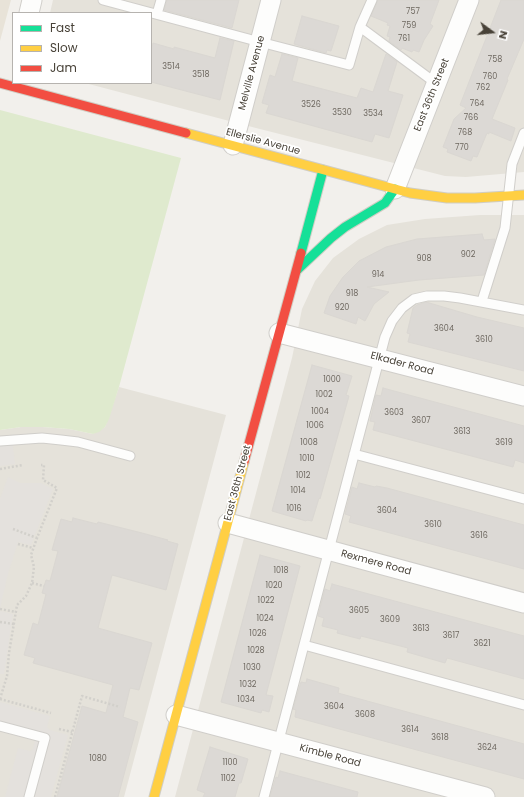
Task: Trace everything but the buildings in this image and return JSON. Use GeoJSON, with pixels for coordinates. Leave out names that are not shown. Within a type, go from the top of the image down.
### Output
{"type":"FeatureCollection","features":[{"type":"Feature","properties":{"kind":"street"},"geometry":{"type":"LineString","coordinates":[[29,12],[32,0]]}},
{"type":"Feature","properties":{"kind":"street","name":"Melville Avenue"},"geometry":{"type":"LineString","coordinates":[[233,146],[271,0]]}},
{"type":"Feature","properties":{"kind":"street","name":"East 36th Street"},"geometry":{"type":"LineString","coordinates":[[395,189],[469,0]]}},
{"type":"Feature","properties":{"kind":"street","name":"Ellerslie Avenue"},"geometry":{"type":"LineString","coordinates":[[18,84],[233,146],[395,189],[428,196],[447,198],[524,195]]}},
{"type":"Feature","properties":{"kind":"street","name":"East 36th Street"},"geometry":{"type":"LineString","coordinates":[[154,797],[323,170]]}},
{"type":"Feature","properties":{"kind":"street"},"geometry":{"type":"LineString","coordinates":[[296,271],[345,227],[385,203],[395,189]]}},
{"type":"Feature","properties":{"kind":"street","name":"Elkader Road"},"geometry":{"type":"LineString","coordinates":[[279,333],[524,396]]}},
{"type":"Feature","properties":{"kind":"street","name":"Rexmere Road"},"geometry":{"type":"LineString","coordinates":[[228,523],[524,602]]}},
{"type":"Feature","properties":{"kind":"street","name":"Kimble Road"},"geometry":{"type":"LineString","coordinates":[[176,714],[278,743],[485,797]]}},
{"type":"Feature","properties":{"kind":"lane"},"geometry":{"type":"LineString","coordinates":[[103,0],[149,12]]}},
{"type":"Feature","properties":{"kind":"lane"},"geometry":{"type":"LineString","coordinates":[[157,14],[161,0]]}},
{"type":"Feature","properties":{"kind":"lane"},"geometry":{"type":"LineString","coordinates":[[152,13],[349,64],[360,27],[372,0]]}},
{"type":"Feature","properties":{"kind":"lane"},"geometry":{"type":"LineString","coordinates":[[360,27],[437,84]]}},
{"type":"Feature","properties":{"kind":"lane"},"geometry":{"type":"LineString","coordinates":[[482,302],[505,228],[512,164],[524,133]]}},
{"type":"Feature","properties":{"kind":"lane"},"geometry":{"type":"LineString","coordinates":[[264,797],[379,358],[385,337],[392,321],[402,308],[414,299],[427,296],[444,296],[524,310]]}},
{"type":"Feature","properties":{"kind":"lane"},"geometry":{"type":"LineString","coordinates":[[0,441],[42,438],[61,440],[78,442],[130,456]]}},
{"type":"Feature","properties":{"kind":"lane"},"geometry":{"type":"LineString","coordinates":[[354,454],[524,500]]}},
{"type":"Feature","properties":{"kind":"lane"},"geometry":{"type":"LineString","coordinates":[[304,645],[524,705]]}},
{"type":"Feature","properties":{"kind":"lane"},"geometry":{"type":"LineString","coordinates":[[0,726],[45,738],[29,797]]}},
{"type":"Feature","properties":{"kind":"path"},"geometry":{"type":"LineString","coordinates":[[0,469],[23,465]]}},
{"type":"Feature","properties":{"kind":"path"},"geometry":{"type":"LineString","coordinates":[[41,465],[44,465],[43,480],[56,488],[36,538],[31,555],[34,574],[32,583],[26,596],[17,605],[9,653],[7,676],[0,699],[51,713]]}},
{"type":"Feature","properties":{"kind":"path"},"geometry":{"type":"LineString","coordinates":[[13,530],[36,538]]}},
{"type":"Feature","properties":{"kind":"path"},"geometry":{"type":"LineString","coordinates":[[18,544],[33,548]]}},
{"type":"Feature","properties":{"kind":"path"},"geometry":{"type":"LineString","coordinates":[[32,583],[44,586]]}},
{"type":"Feature","properties":{"kind":"path"},"geometry":{"type":"LineString","coordinates":[[0,609],[16,612]]}},
{"type":"Feature","properties":{"kind":"path"},"geometry":{"type":"LineString","coordinates":[[0,622],[14,624]]}},
{"type":"Feature","properties":{"kind":"path"},"geometry":{"type":"LineString","coordinates":[[55,797],[82,696],[120,707]]}},
{"type":"Feature","properties":{"kind":"path"},"geometry":{"type":"LineString","coordinates":[[59,729],[72,732]]}},
{"type":"Feature","properties":{"kind":"shaded area"},"geometry":{"type":"Polygon","coordinates":[[[0,0],[11,0],[0,41],[0,0]]]}},
{"type":"Feature","properties":{"kind":"shaded area"},"geometry":{"type":"Polygon","coordinates":[[[53,0],[524,0],[524,172],[466,177],[445,176],[89,84],[152,84],[152,12],[50,12],[53,0]]]}},
{"type":"Feature","properties":{"kind":"shaded area"},"geometry":{"type":"Polygon","coordinates":[[[480,215],[524,215],[524,797],[175,797],[292,358],[302,309],[315,281],[333,258],[359,239],[387,225],[425,219],[480,215]]]}},
{"type":"Feature","properties":{"kind":"shaded area"},"geometry":{"type":"Polygon","coordinates":[[[119,387],[226,415],[124,797],[0,797],[0,430],[21,427],[43,427],[69,429],[93,434],[105,427],[119,387]]]}},
{"type":"Feature","properties":{"kind":"shaded area"},"geometry":{"type":"Polygon","coordinates":[[[12,439],[15,464],[0,466],[0,441],[12,439]]]}},
{"type":"Feature","properties":{"kind":"shaded area"},"geometry":{"type":"Polygon","coordinates":[[[8,477],[20,483],[41,483],[53,489],[31,545],[18,542],[8,574],[0,608],[0,499],[8,477]]]}},
{"type":"Feature","properties":{"kind":"shaded area"},"geometry":{"type":"Polygon","coordinates":[[[0,611],[13,614],[4,674],[0,674],[0,611]]]}},
{"type":"Feature","properties":{"kind":"shaded area"},"geometry":{"type":"Polygon","coordinates":[[[0,702],[50,716],[47,727],[50,730],[68,735],[51,797],[5,797],[18,748],[30,751],[33,749],[36,736],[0,726],[0,702]]]}},
{"type":"Feature","properties":{"kind":"green space"},"geometry":{"type":"Polygon","coordinates":[[[0,110],[181,158],[109,419],[105,427],[99,432],[93,434],[69,429],[43,427],[21,427],[0,430],[0,110]]]}},
{"type":"Feature","properties":{"kind":"traffic: fast"},"geometry":{"type":"LineString","coordinates":[[301,253],[323,170]]}},
{"type":"Feature","properties":{"kind":"traffic: fast"},"geometry":{"type":"LineString","coordinates":[[297,270],[345,227],[385,203],[395,189]]}},
{"type":"Feature","properties":{"kind":"traffic: slow"},"geometry":{"type":"LineString","coordinates":[[186,133],[410,193],[447,198],[524,195]]}},
{"type":"Feature","properties":{"kind":"traffic: slow"},"geometry":{"type":"LineString","coordinates":[[154,797],[244,462]]}},
{"type":"Feature","properties":{"kind":"traffic: jam"},"geometry":{"type":"LineString","coordinates":[[0,83],[186,133]]}},
{"type":"Feature","properties":{"kind":"traffic: jam"},"geometry":{"type":"LineString","coordinates":[[244,462],[301,253]]}}]}
